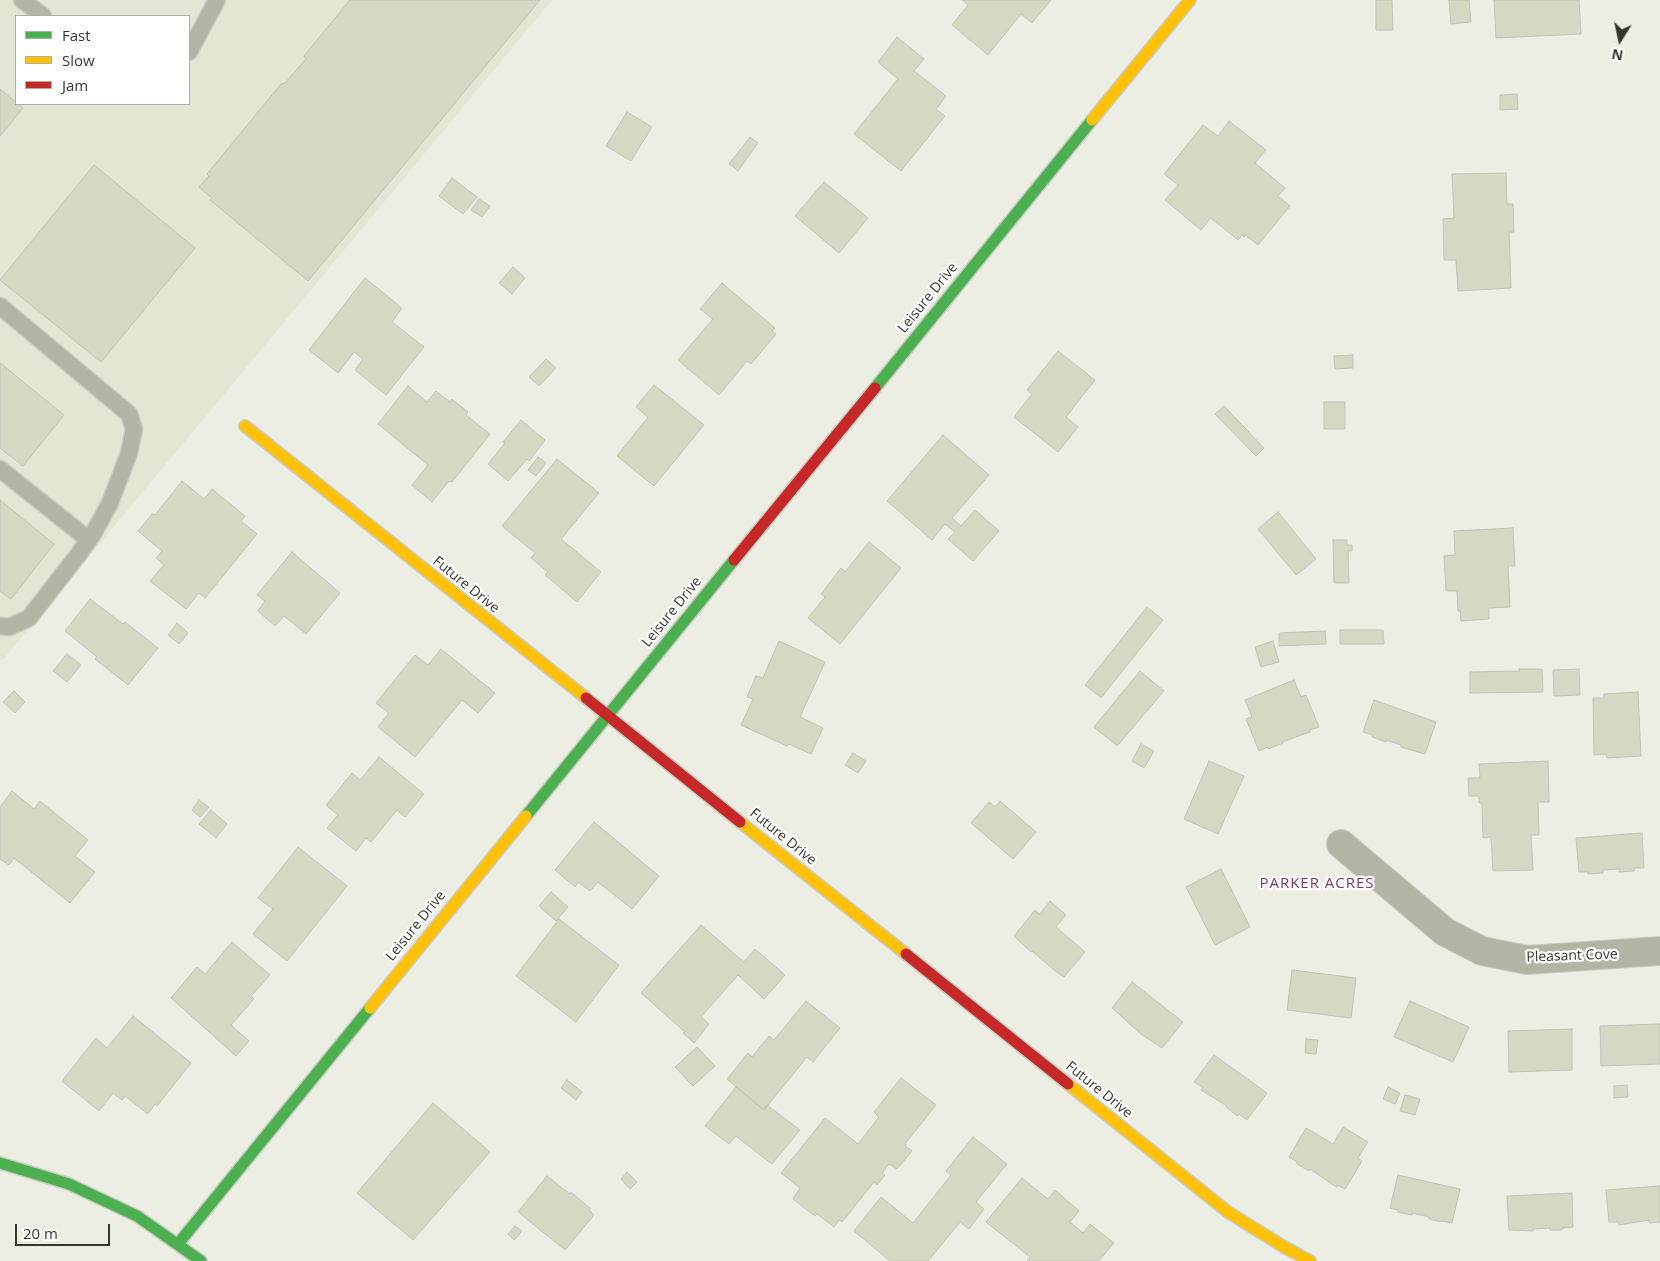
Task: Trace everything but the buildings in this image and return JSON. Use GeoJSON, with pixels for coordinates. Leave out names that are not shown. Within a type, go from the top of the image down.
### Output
{"type":"FeatureCollection","features":[{"type":"Feature","properties":{"kind":"street","name":"Leisure Drive"},"geometry":{"type":"LineString","coordinates":[[178,1244],[1190,0]]}},
{"type":"Feature","properties":{"kind":"street","name":"Future Drive"},"geometry":{"type":"LineString","coordinates":[[245,426],[1228,1212],[1310,1261]]}},
{"type":"Feature","properties":{"kind":"street","name":"Pleasant Cove"},"geometry":{"type":"LineString","coordinates":[[1341,844],[1445,932],[1482,951],[1527,960],[1660,951]]}},
{"type":"Feature","properties":{"kind":"street"},"geometry":{"type":"LineString","coordinates":[[0,1163],[70,1184],[100,1198],[136,1216],[201,1261]]}},
{"type":"Feature","properties":{"kind":"lane"},"geometry":{"type":"LineString","coordinates":[[22,0],[42,15]]}},
{"type":"Feature","properties":{"kind":"lane"},"geometry":{"type":"LineString","coordinates":[[190,50],[217,0]]}},
{"type":"Feature","properties":{"kind":"lane"},"geometry":{"type":"LineString","coordinates":[[0,306],[129,414],[134,429],[129,453],[110,502],[88,540],[29,618],[9,627],[0,626]]}},
{"type":"Feature","properties":{"kind":"lane"},"geometry":{"type":"LineString","coordinates":[[0,469],[88,540]]}},
{"type":"Feature","properties":{"kind":"shaded area"},"geometry":{"type":"Polygon","coordinates":[[[0,0],[552,0],[2,661],[0,659],[0,0]]]}},
{"type":"Feature","properties":{"kind":"traffic: fast"},"geometry":{"type":"LineString","coordinates":[[875,388],[1092,120]]}},
{"type":"Feature","properties":{"kind":"traffic: fast"},"geometry":{"type":"LineString","coordinates":[[526,816],[734,560]]}},
{"type":"Feature","properties":{"kind":"traffic: fast"},"geometry":{"type":"LineString","coordinates":[[178,1244],[370,1008]]}},
{"type":"Feature","properties":{"kind":"traffic: fast"},"geometry":{"type":"LineString","coordinates":[[0,1163],[69,1184],[137,1216],[201,1261]]}},
{"type":"Feature","properties":{"kind":"traffic: slow"},"geometry":{"type":"LineString","coordinates":[[1092,120],[1190,0]]}},
{"type":"Feature","properties":{"kind":"traffic: slow"},"geometry":{"type":"LineString","coordinates":[[245,426],[586,698]]}},
{"type":"Feature","properties":{"kind":"traffic: slow"},"geometry":{"type":"LineString","coordinates":[[370,1008],[526,816]]}},
{"type":"Feature","properties":{"kind":"traffic: slow"},"geometry":{"type":"LineString","coordinates":[[740,822],[906,954]]}},
{"type":"Feature","properties":{"kind":"traffic: slow"},"geometry":{"type":"LineString","coordinates":[[1068,1084],[1228,1212],[1310,1261]]}},
{"type":"Feature","properties":{"kind":"traffic: jam"},"geometry":{"type":"LineString","coordinates":[[734,560],[875,388]]}},
{"type":"Feature","properties":{"kind":"traffic: jam"},"geometry":{"type":"LineString","coordinates":[[586,698],[740,822]]}},
{"type":"Feature","properties":{"kind":"traffic: jam"},"geometry":{"type":"LineString","coordinates":[[906,954],[1068,1084]]}},
{"type":"Feature","properties":{"kind":"district","name":"PARKER ACRES"},"geometry":{"type":"Point","coordinates":[1317,884]}}]}
